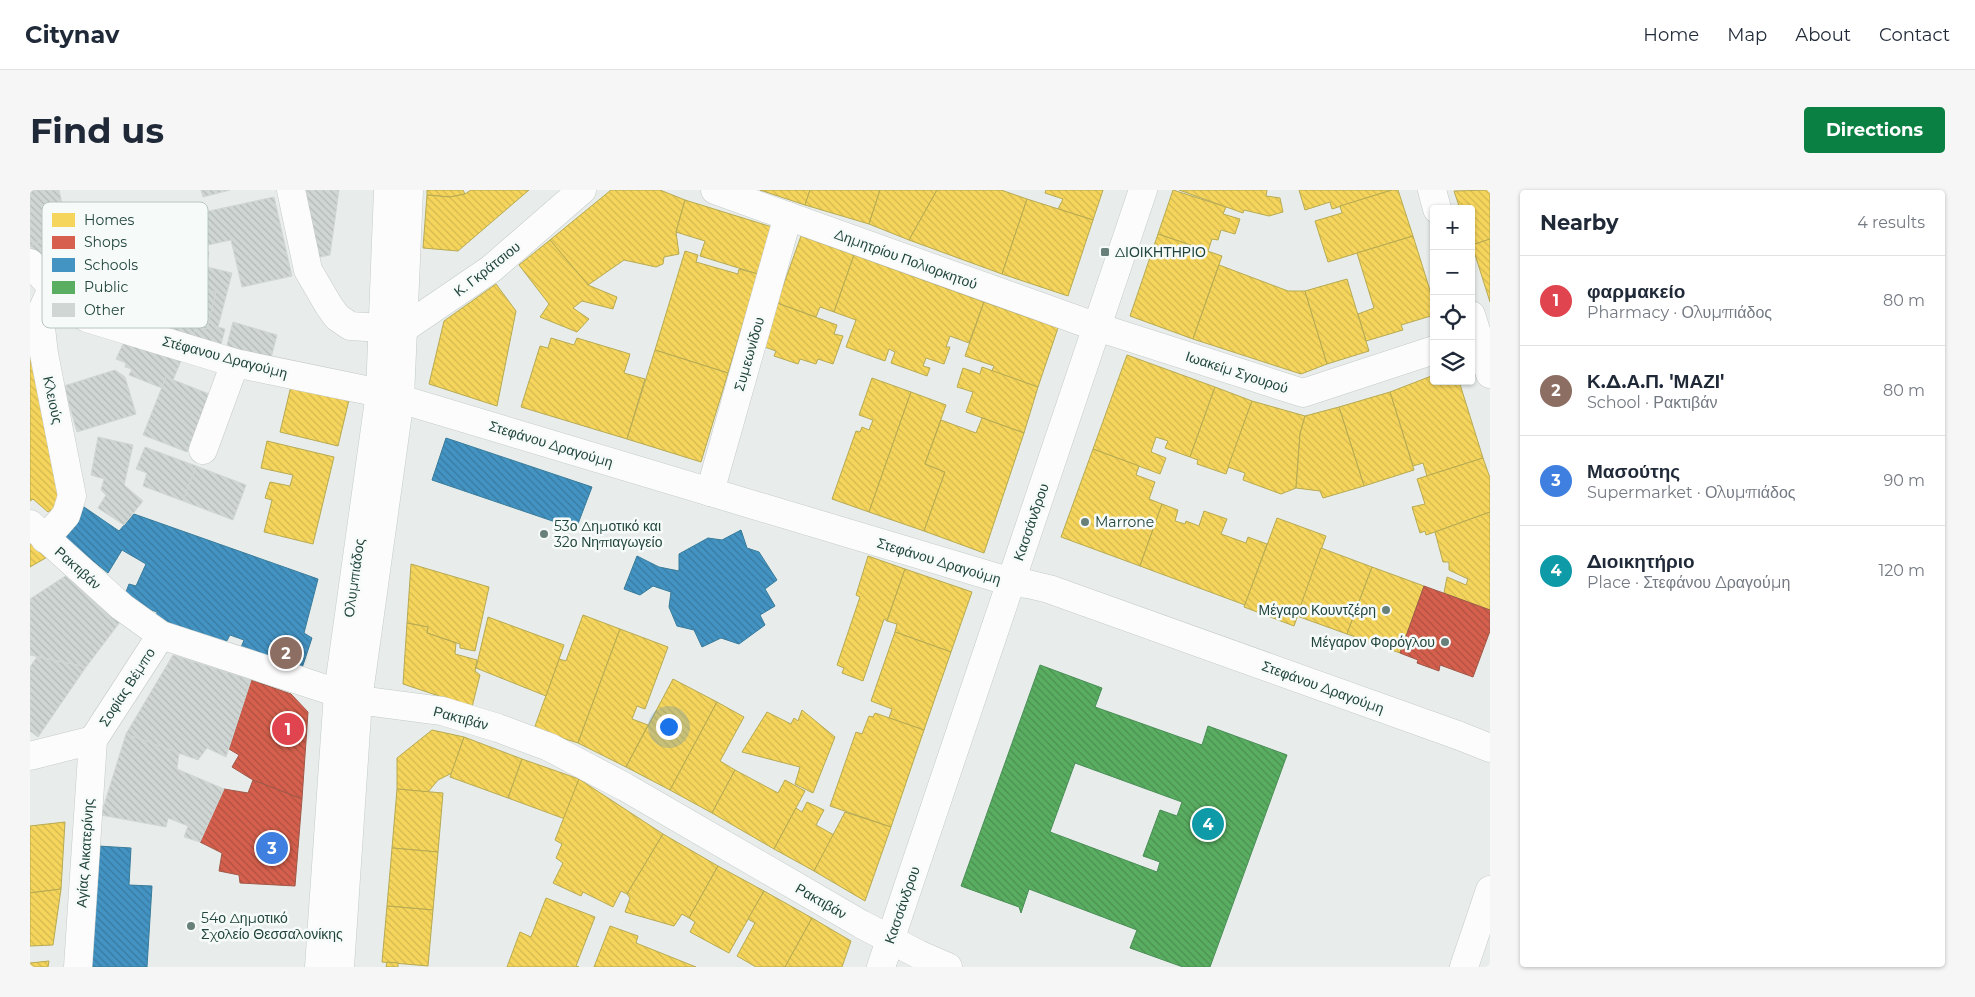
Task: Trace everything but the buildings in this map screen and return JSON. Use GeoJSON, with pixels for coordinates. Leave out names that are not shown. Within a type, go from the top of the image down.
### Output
{"type":"FeatureCollection","features":[{"type":"Feature","properties":{"kind":"main road"},"geometry":{"type":"LineString","coordinates":[[291,190],[308,270],[337,317],[350,326],[393,329]]}},
{"type":"Feature","properties":{"kind":"main road","name":"Ολυμπιάδος"},"geometry":{"type":"LineString","coordinates":[[388,190],[393,329]]}},
{"type":"Feature","properties":{"kind":"main road","name":"Ολυμπιάδος"},"geometry":{"type":"LineString","coordinates":[[319,967],[348,697],[390,396],[393,329],[409,190]]}},
{"type":"Feature","properties":{"kind":"main road","name":"Κ. Γκράτσιου"},"geometry":{"type":"LineString","coordinates":[[393,329],[491,269],[582,190]]}},
{"type":"Feature","properties":{"kind":"main road","name":"Δημητρίου Πολιορκητού"},"geometry":{"type":"LineString","coordinates":[[715,190],[1097,327]]}},
{"type":"Feature","properties":{"kind":"main road","name":"Κασσάνδρου"},"geometry":{"type":"LineString","coordinates":[[881,967],[1144,190]]}},
{"type":"Feature","properties":{"kind":"main road"},"geometry":{"type":"LineString","coordinates":[[1432,190],[1437,205]]}},
{"type":"Feature","properties":{"kind":"main road","name":"Συμεωνίδου"},"geometry":{"type":"LineString","coordinates":[[710,492],[788,216]]}},
{"type":"Feature","properties":{"kind":"main road"},"geometry":{"type":"LineString","coordinates":[[30,262],[42,276]]}},
{"type":"Feature","properties":{"kind":"main road","name":"Κλειούς"},"geometry":{"type":"LineString","coordinates":[[38,531],[66,515],[72,496],[44,354],[41,328],[42,311]]}},
{"type":"Feature","properties":{"kind":"main road","name":"Ιωακείμ Σγουρού"},"geometry":{"type":"LineString","coordinates":[[1097,327],[1304,393],[1430,351]]}},
{"type":"Feature","properties":{"kind":"main road","name":"Στέφανου Δραγούμη"},"geometry":{"type":"LineString","coordinates":[[120,328],[235,363],[390,396]]}},
{"type":"Feature","properties":{"kind":"main road"},"geometry":{"type":"LineString","coordinates":[[1475,335],[1490,374]]}},
{"type":"Feature","properties":{"kind":"main road"},"geometry":{"type":"LineString","coordinates":[[202,450],[235,363]]}},
{"type":"Feature","properties":{"kind":"main road","name":"Στεφάνου Δραγούμη"},"geometry":{"type":"LineString","coordinates":[[390,396],[1011,582],[1048,589],[1490,748]]}},
{"type":"Feature","properties":{"kind":"main road","name":"Ρακτιβάν"},"geometry":{"type":"LineString","coordinates":[[38,531],[122,607],[161,635],[348,697],[442,711],[498,728],[550,747],[625,786],[890,940],[948,967]]}},
{"type":"Feature","properties":{"kind":"main road","name":"Σοφίας Βέμπο"},"geometry":{"type":"LineString","coordinates":[[93,740],[161,635]]}},
{"type":"Feature","properties":{"kind":"main road","name":"Ολυμπιάδος"},"geometry":{"type":"LineString","coordinates":[[340,967],[348,697]]}},
{"type":"Feature","properties":{"kind":"main road"},"geometry":{"type":"LineString","coordinates":[[30,756],[93,740]]}},
{"type":"Feature","properties":{"kind":"main road","name":"Αγίας Αικατερίνης"},"geometry":{"type":"LineString","coordinates":[[78,967],[93,740]]}},
{"type":"Feature","properties":{"kind":"main road"},"geometry":{"type":"LineString","coordinates":[[1464,967],[1490,890]]}},
{"type":"Feature","properties":{"kind":"place","name":"ΔΙΟΙΚΗΤΗΡΙΟ"},"geometry":{"type":"Point","coordinates":[1105,252]}},
{"type":"Feature","properties":{"kind":"place","name":"Marrone"},"geometry":{"type":"Point","coordinates":[1085,522]}},
{"type":"Feature","properties":{"kind":"place","name":"53ο Δημοτικό και 32ο Νηπιαγωγείο"},"geometry":{"type":"Point","coordinates":[544,534]}},
{"type":"Feature","properties":{"kind":"place","name":"Μέγαρο Κουντζέρη"},"geometry":{"type":"Point","coordinates":[1386,610]}},
{"type":"Feature","properties":{"kind":"place","name":"Μέγαρον Φορόγλου"},"geometry":{"type":"Point","coordinates":[1445,642]}},
{"type":"Feature","properties":{"kind":"place","name":"Κ.Δ.Α.Π. 'ΜΑΖΙ'"},"geometry":{"type":"Point","coordinates":[286,653]}},
{"type":"Feature","properties":{"kind":"place","name":"φαρμακείο"},"geometry":{"type":"Point","coordinates":[288,729]}},
{"type":"Feature","properties":{"kind":"place","name":"Διοικητήριο"},"geometry":{"type":"Point","coordinates":[1208,824]}},
{"type":"Feature","properties":{"kind":"place","name":"Μασούτης"},"geometry":{"type":"Point","coordinates":[272,848]}},
{"type":"Feature","properties":{"kind":"place","name":"54ο Δημοτικό Σχολείο Θεσσαλονίκης"},"geometry":{"type":"Point","coordinates":[191,926]}}]}
